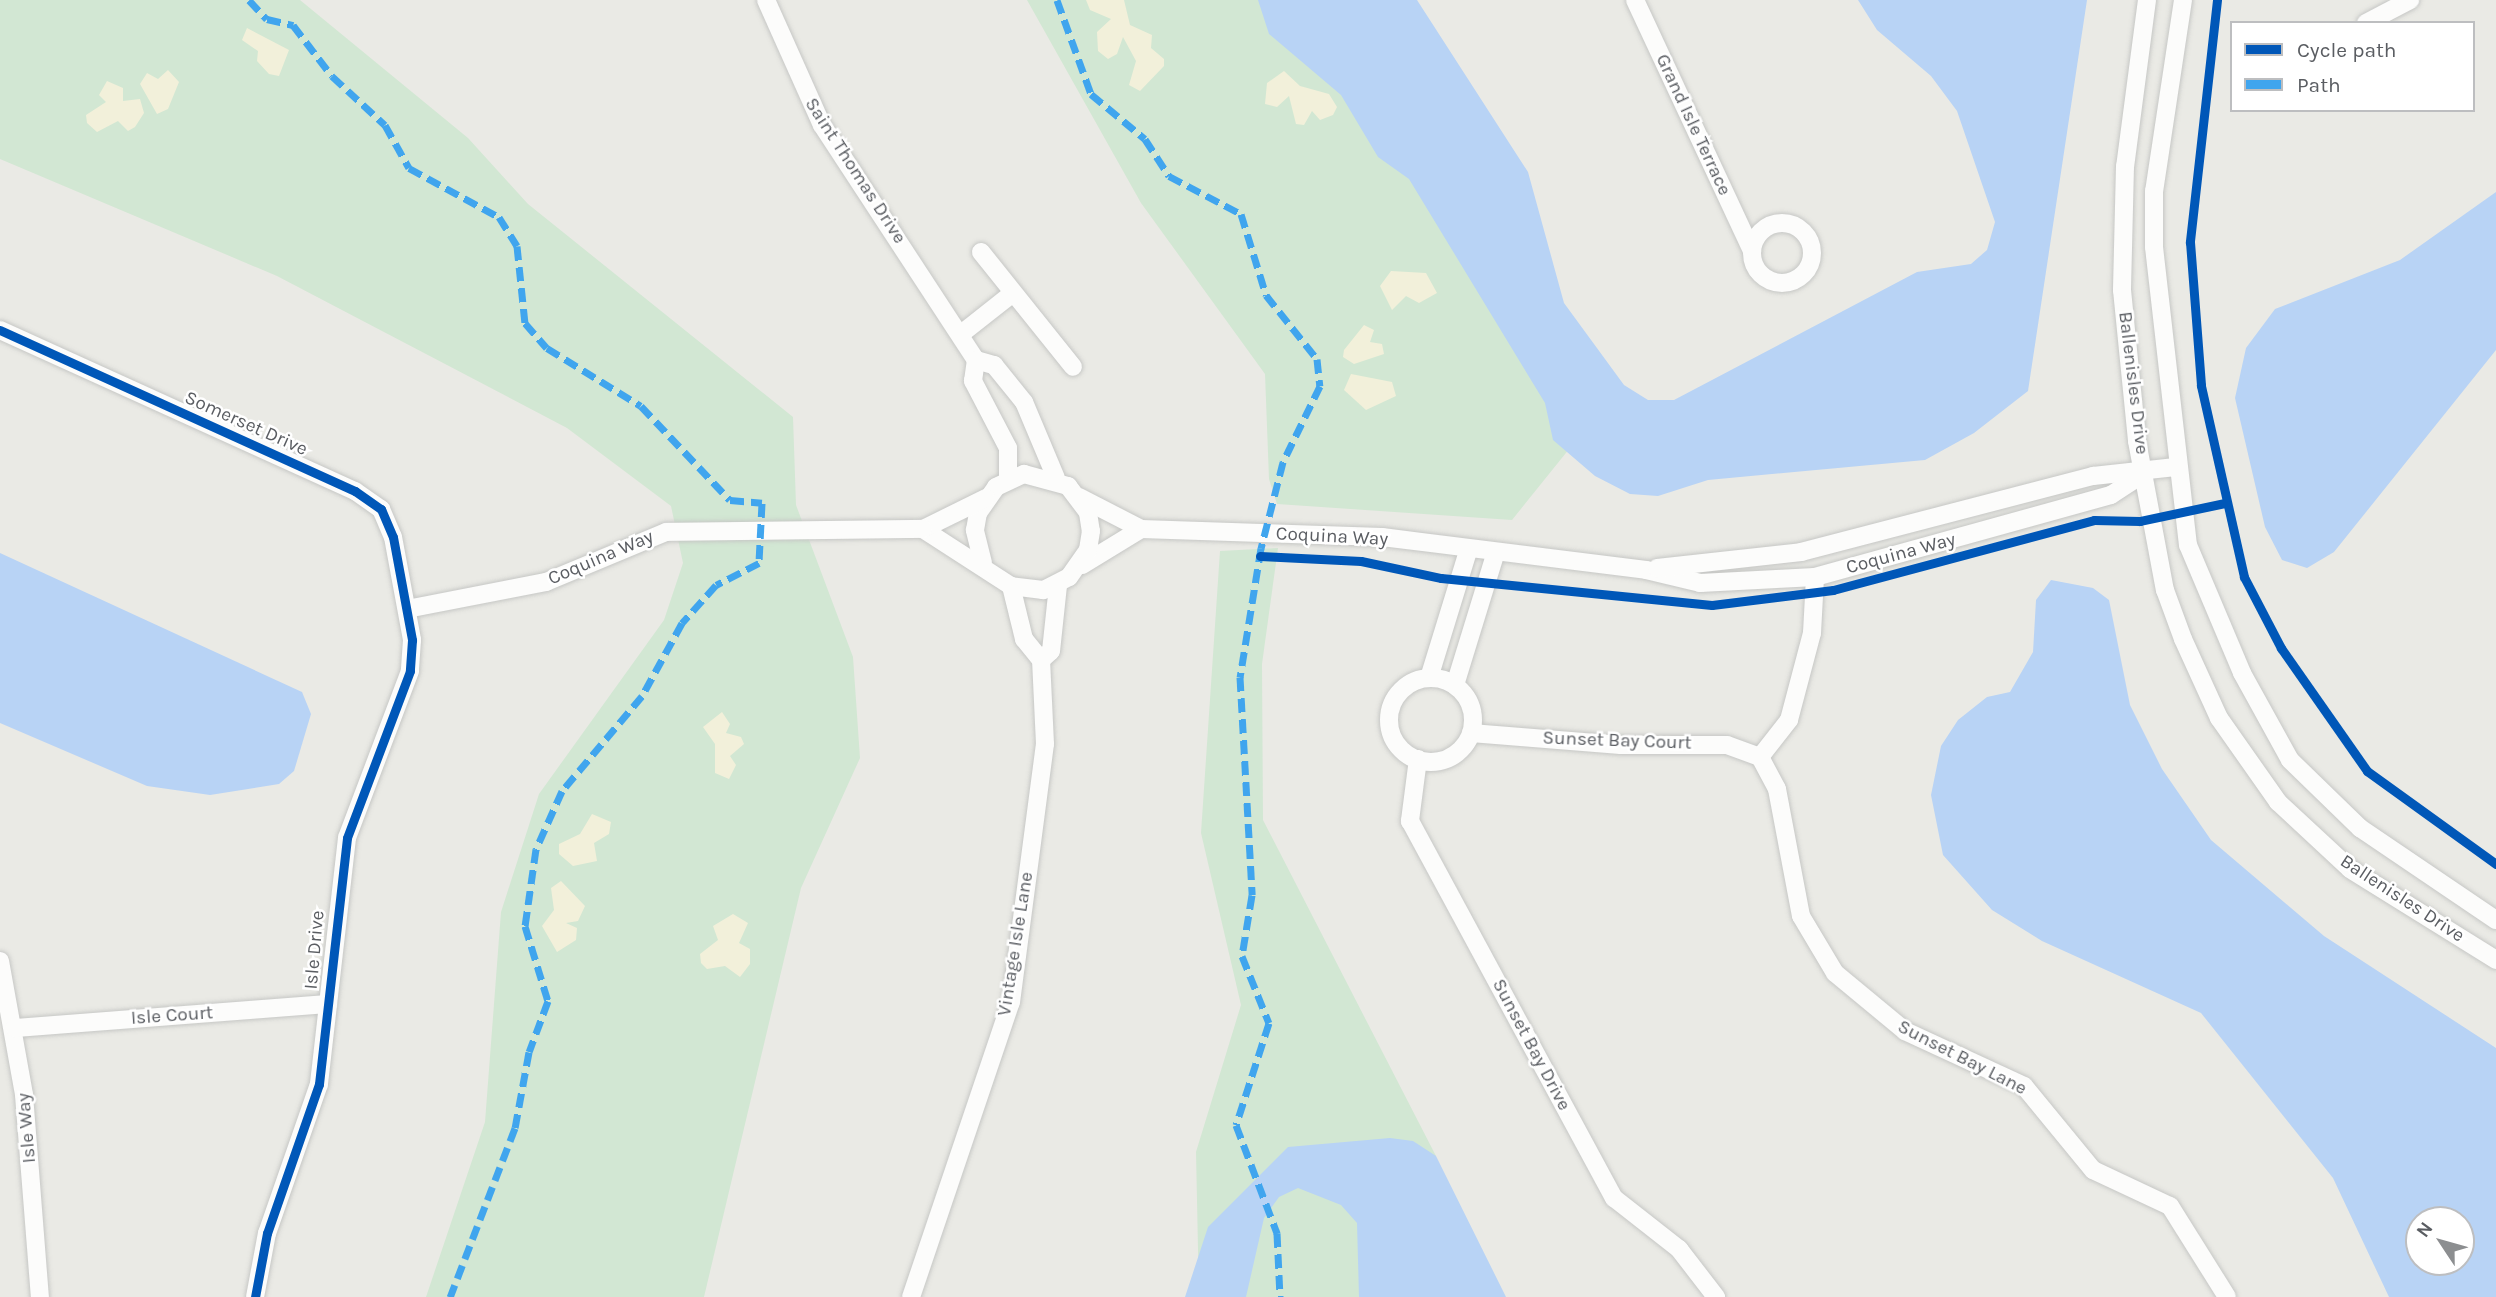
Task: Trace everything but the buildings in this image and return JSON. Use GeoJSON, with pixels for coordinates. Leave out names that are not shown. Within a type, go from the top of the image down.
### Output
{"type":"FeatureCollection","features":[{"type":"Feature","properties":{"kind":"street","name":"Saint Thomas Drive"},"geometry":{"type":"LineString","coordinates":[[766,0],[822,125],[976,360],[973,381],[1008,448],[1008,479]]}},
{"type":"Feature","properties":{"kind":"street","name":"Grand Isle Terrace"},"geometry":{"type":"LineString","coordinates":[[1635,0],[1752,251]]}},
{"type":"Feature","properties":{"kind":"street","name":"Ballenisles Drive"},"geometry":{"type":"LineString","coordinates":[[2147,0],[2120,233],[2128,366],[2165,590],[2182,639],[2219,718],[2278,802],[2350,869],[2496,961]]}},
{"type":"Feature","properties":{"kind":"street","name":"Ballenisles Drive"},"geometry":{"type":"LineString","coordinates":[[2183,0],[2154,191],[2159,322],[2188,545],[2206,594],[2290,760],[2360,828],[2496,920]]}},
{"type":"Feature","properties":{"kind":"street"},"geometry":{"type":"LineString","coordinates":[[2370,21],[2410,0]]}},
{"type":"Feature","properties":{"kind":"street"},"geometry":{"type":"LineString","coordinates":[[981,252],[1073,367]]}},
{"type":"Feature","properties":{"kind":"street"},"geometry":{"type":"LineString","coordinates":[[961,334],[1013,293]]}},
{"type":"Feature","properties":{"kind":"street","name":"Somerset Drive"},"geometry":{"type":"LineString","coordinates":[[0,330],[370,499],[388,522],[407,609]]}},
{"type":"Feature","properties":{"kind":"street","name":"Saint Thomas Drive"},"geometry":{"type":"LineString","coordinates":[[976,360],[994,365],[1024,402],[1056,478]]}},
{"type":"Feature","properties":{"kind":"street"},"geometry":{"type":"LineString","coordinates":[[985,400],[1008,383]]}},
{"type":"Feature","properties":{"kind":"street","name":"Coquina Way"},"geometry":{"type":"LineString","coordinates":[[1646,569],[1801,552],[2093,476],[2176,467]]}},
{"type":"Feature","properties":{"kind":"street","name":"Coquina Way"},"geometry":{"type":"LineString","coordinates":[[1079,496],[1141,529],[1382,537],[1495,555],[1646,569],[1700,583],[1815,577],[2112,495],[2146,472]]}},
{"type":"Feature","properties":{"kind":"street"},"geometry":{"type":"LineString","coordinates":[[1041,660],[1024,639],[1011,586],[983,563],[975,530],[986,498],[1008,479],[1056,478],[1079,496],[1091,531],[1079,567]]}},
{"type":"Feature","properties":{"kind":"street","name":"Coquina Way"},"geometry":{"type":"LineString","coordinates":[[407,609],[546,582],[666,531],[923,529],[986,498]]}},
{"type":"Feature","properties":{"kind":"street","name":"Coquina Way"},"geometry":{"type":"LineString","coordinates":[[923,529],[983,563]]}},
{"type":"Feature","properties":{"kind":"street"},"geometry":{"type":"LineString","coordinates":[[1011,586],[1058,584],[1079,567],[1141,529]]}},
{"type":"Feature","properties":{"kind":"street"},"geometry":{"type":"LineString","coordinates":[[1429,678],[1468,551]]}},
{"type":"Feature","properties":{"kind":"street"},"geometry":{"type":"LineString","coordinates":[[1455,685],[1495,555]]}},
{"type":"Feature","properties":{"kind":"street"},"geometry":{"type":"LineString","coordinates":[[1760,757],[1789,720],[1812,633],[1815,577]]}},
{"type":"Feature","properties":{"kind":"street","name":"Vintage Isle Lane"},"geometry":{"type":"LineString","coordinates":[[911,1297],[1011,1002],[1045,744],[1041,660],[1054,640],[1058,584]]}},
{"type":"Feature","properties":{"kind":"street","name":"Isle Drive"},"geometry":{"type":"LineString","coordinates":[[255,1297],[267,1233],[314,1106],[349,828],[410,671],[407,609]]}},
{"type":"Feature","properties":{"kind":"street"},"geometry":{"type":"LineString","coordinates":[[1429,678],[1455,685],[1471,706],[1471,733],[1453,755],[1418,759],[1393,737],[1390,710],[1404,687],[1429,678]]}},
{"type":"Feature","properties":{"kind":"street","name":"Sunset Bay Court"},"geometry":{"type":"LineString","coordinates":[[1471,733],[1620,745],[1727,745],[1760,757]]}},
{"type":"Feature","properties":{"kind":"street","name":"Sunset Bay Lane"},"geometry":{"type":"LineString","coordinates":[[1760,757],[1777,789],[1787,868],[1801,916],[1835,973],[1905,1031],[2024,1086],[2093,1170],[2170,1206],[2227,1297]]}},
{"type":"Feature","properties":{"kind":"street","name":"Sunset Bay Drive"},"geometry":{"type":"LineString","coordinates":[[1418,759],[1410,821],[1614,1198],[1679,1250],[1716,1297]]}},
{"type":"Feature","properties":{"kind":"street","name":"Isle Way"},"geometry":{"type":"LineString","coordinates":[[0,961],[15,1028],[40,1297]]}},
{"type":"Feature","properties":{"kind":"street","name":"Isle Court"},"geometry":{"type":"LineString","coordinates":[[15,1028],[328,1003]]}},
{"type":"Feature","properties":{"kind":"green space"},"geometry":{"type":"Polygon","coordinates":[[[0,0],[300,0],[468,138],[528,204],[793,417],[796,505],[853,657],[860,758],[801,888],[704,1297],[426,1297],[485,1122],[501,912],[539,794],[664,620],[683,563],[671,506],[567,428],[277,276],[0,159],[0,0]]]}},
{"type":"Feature","properties":{"kind":"green space"},"geometry":{"type":"Polygon","coordinates":[[[1027,0],[1349,0],[1578,438],[1512,520],[1277,504],[1269,479],[1265,374],[1141,203],[1027,0]]]}},
{"type":"Feature","properties":{"kind":"green space"},"geometry":{"type":"Polygon","coordinates":[[[1278,548],[1262,664],[1263,820],[1436,1156],[1404,1297],[1199,1297],[1196,1152],[1241,1005],[1201,833],[1220,551],[1278,548]]]}},
{"type":"Feature","properties":{"kind":"sand"},"geometry":{"type":"Polygon","coordinates":[[[1086,0],[1124,0],[1130,25],[1152,35],[1151,48],[1164,59],[1164,66],[1140,91],[1129,85],[1136,61],[1123,37],[1117,54],[1108,59],[1098,51],[1097,32],[1111,19],[1090,10],[1086,0]]]}},
{"type":"Feature","properties":{"kind":"sand"},"geometry":{"type":"Polygon","coordinates":[[[247,28],[289,50],[279,76],[269,74],[257,61],[258,51],[242,40],[247,28]]]}},
{"type":"Feature","properties":{"kind":"sand"},"geometry":{"type":"Polygon","coordinates":[[[168,70],[179,82],[168,109],[157,114],[140,84],[147,73],[158,79],[168,70]]]}},
{"type":"Feature","properties":{"kind":"sand"},"geometry":{"type":"Polygon","coordinates":[[[1284,71],[1300,86],[1329,94],[1337,107],[1333,115],[1320,120],[1312,111],[1304,125],[1296,124],[1289,96],[1277,107],[1265,104],[1267,83],[1284,71]]]}},
{"type":"Feature","properties":{"kind":"sand"},"geometry":{"type":"Polygon","coordinates":[[[107,81],[123,88],[123,101],[140,99],[144,113],[135,127],[128,131],[118,121],[97,132],[87,123],[86,115],[106,102],[99,95],[107,81]]]}},
{"type":"Feature","properties":{"kind":"sand"},"geometry":{"type":"Polygon","coordinates":[[[1391,271],[1426,273],[1437,293],[1419,303],[1406,296],[1392,310],[1380,286],[1391,271]]]}},
{"type":"Feature","properties":{"kind":"sand"},"geometry":{"type":"Polygon","coordinates":[[[1364,325],[1374,330],[1370,342],[1382,344],[1384,354],[1354,364],[1343,357],[1344,350],[1364,325]]]}},
{"type":"Feature","properties":{"kind":"sand"},"geometry":{"type":"Polygon","coordinates":[[[1351,374],[1392,382],[1396,396],[1366,410],[1344,390],[1351,374]]]}},
{"type":"Feature","properties":{"kind":"sand"},"geometry":{"type":"Polygon","coordinates":[[[722,712],[730,724],[726,733],[741,737],[744,744],[730,756],[736,765],[729,779],[715,773],[715,744],[703,727],[722,712]]]}},
{"type":"Feature","properties":{"kind":"sand"},"geometry":{"type":"Polygon","coordinates":[[[592,814],[611,822],[609,834],[594,843],[597,861],[573,866],[559,854],[559,844],[580,834],[592,814]]]}},
{"type":"Feature","properties":{"kind":"sand"},"geometry":{"type":"Polygon","coordinates":[[[561,881],[585,906],[578,921],[566,923],[577,928],[576,940],[557,952],[542,926],[554,910],[551,888],[561,881]]]}},
{"type":"Feature","properties":{"kind":"sand"},"geometry":{"type":"Polygon","coordinates":[[[733,914],[748,923],[739,943],[750,949],[750,964],[740,977],[725,966],[707,969],[701,963],[700,954],[718,940],[713,926],[733,914]]]}},
{"type":"Feature","properties":{"kind":"water"},"geometry":{"type":"Polygon","coordinates":[[[1258,0],[1417,0],[1528,172],[1564,303],[1624,385],[1648,400],[1674,400],[1917,272],[1971,264],[1987,250],[1995,222],[1957,111],[1931,76],[1877,30],[1858,0],[2087,0],[2028,391],[1974,433],[1925,460],[1708,480],[1658,496],[1630,494],[1595,476],[1553,440],[1545,403],[1409,179],[1378,157],[1341,95],[1269,34],[1258,0]]]}},
{"type":"Feature","properties":{"kind":"water"},"geometry":{"type":"Polygon","coordinates":[[[2496,192],[2496,350],[2334,552],[2307,568],[2282,560],[2265,527],[2235,398],[2246,348],[2275,309],[2400,260],[2496,192]]]}},
{"type":"Feature","properties":{"kind":"water"},"geometry":{"type":"Polygon","coordinates":[[[0,553],[302,692],[311,714],[294,771],[279,784],[210,795],[147,786],[0,723],[0,553]]]}},
{"type":"Feature","properties":{"kind":"water"},"geometry":{"type":"Polygon","coordinates":[[[2051,580],[2093,588],[2109,600],[2130,705],[2162,769],[2211,840],[2324,936],[2496,1048],[2496,1297],[2389,1297],[2333,1178],[2201,1013],[2042,941],[1992,910],[1943,855],[1931,795],[1941,746],[1958,720],[1987,697],[2010,692],[2033,652],[2036,600],[2051,580]]]}},
{"type":"Feature","properties":{"kind":"water"},"geometry":{"type":"Polygon","coordinates":[[[1390,1138],[1413,1141],[1436,1156],[1506,1297],[1359,1297],[1357,1223],[1341,1205],[1298,1188],[1279,1197],[1264,1218],[1246,1297],[1185,1297],[1208,1227],[1288,1147],[1390,1138]]]}},
{"type":"Feature","properties":{"kind":"marked path"},"geometry":{"type":"LineString","coordinates":[[249,0],[267,19],[293,25],[332,76],[385,125],[409,168],[499,217],[517,246],[525,323],[547,348],[641,406],[730,500],[762,503],[759,563],[716,585],[682,623],[642,696],[562,791],[536,849],[525,926],[548,1001],[529,1052],[515,1128],[450,1297]]}},
{"type":"Feature","properties":{"kind":"marked path"},"geometry":{"type":"LineString","coordinates":[[1057,0],[1091,94],[1145,139],[1169,176],[1241,214],[1266,295],[1317,359],[1320,386],[1283,462],[1261,548],[1240,677],[1252,895],[1242,956],[1269,1023],[1236,1125],[1277,1233],[1280,1297]]}},
{"type":"Feature","properties":{"kind":"cycle path"},"geometry":{"type":"LineString","coordinates":[[2217,0],[2190,242],[2201,386],[2244,577],[2281,648],[2367,771],[2496,864]]}},
{"type":"Feature","properties":{"kind":"cycle path"},"geometry":{"type":"LineString","coordinates":[[0,330],[355,491],[381,509],[393,537],[412,640],[410,671],[347,838],[319,1084],[267,1233],[255,1297]]}},
{"type":"Feature","properties":{"kind":"cycle path"},"geometry":{"type":"LineString","coordinates":[[1260,556],[1361,561],[1441,578],[1712,605],[1833,590],[2094,520],[2140,521],[2225,503]]}}]}
